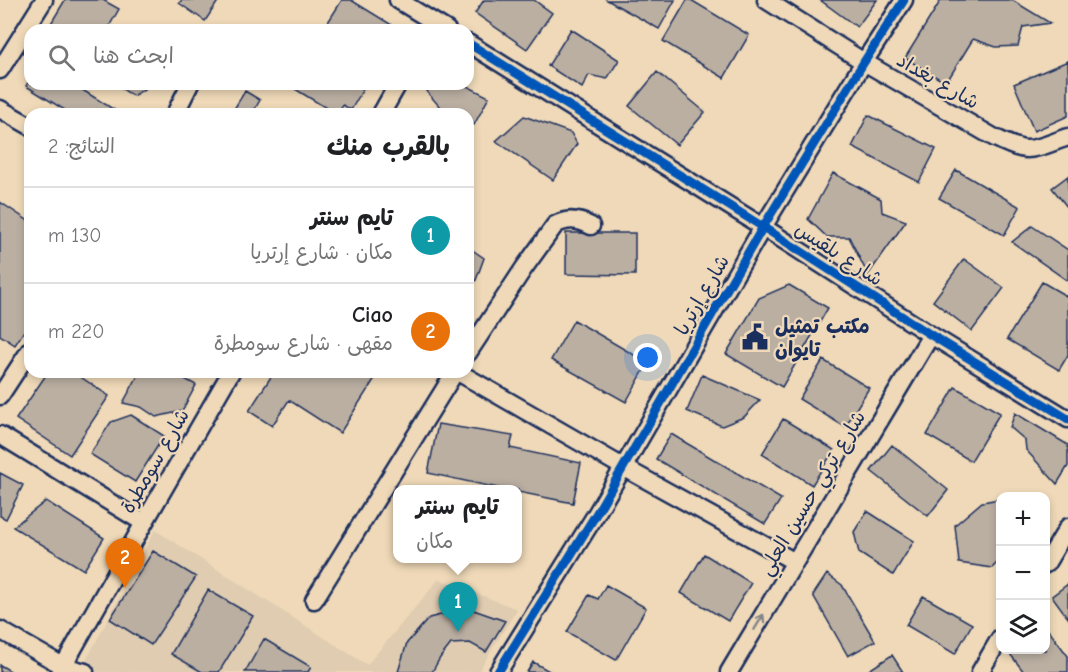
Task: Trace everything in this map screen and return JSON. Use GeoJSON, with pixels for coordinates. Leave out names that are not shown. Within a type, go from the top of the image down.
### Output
{"type":"FeatureCollection","features":[{"type":"Feature","properties":{"kind":"street"},"geometry":{"type":"LineString","coordinates":[[29,24],[44,0]]}},
{"type":"Feature","properties":{"kind":"street"},"geometry":{"type":"LineString","coordinates":[[398,0],[433,24]]}},
{"type":"Feature","properties":{"kind":"street","name":"شارع بغداد"},"geometry":{"type":"LineString","coordinates":[[766,0],[864,62],[1012,146],[1025,149],[1068,137]]}},
{"type":"Feature","properties":{"kind":"street","name":"شارع إرتريا"},"geometry":{"type":"LineString","coordinates":[[498,672],[595,516],[763,227],[904,0]]}},
{"type":"Feature","properties":{"kind":"street"},"geometry":{"type":"LineString","coordinates":[[0,70],[24,32]]}},
{"type":"Feature","properties":{"kind":"street","name":"شارع بلقيس"},"geometry":{"type":"LineString","coordinates":[[474,47],[1068,419]]}},
{"type":"Feature","properties":{"kind":"street"},"geometry":{"type":"LineString","coordinates":[[178,108],[187,90]]}},
{"type":"Feature","properties":{"kind":"street"},"geometry":{"type":"LineString","coordinates":[[384,108],[395,90]]}},
{"type":"Feature","properties":{"kind":"street"},"geometry":{"type":"LineString","coordinates":[[0,109],[24,123]]}},
{"type":"Feature","properties":{"kind":"street"},"geometry":{"type":"LineString","coordinates":[[474,343],[555,225],[570,220],[591,226]]}},
{"type":"Feature","properties":{"kind":"street","name":"شارع تركي حسين العلي"},"geometry":{"type":"LineString","coordinates":[[729,672],[932,335]]}},
{"type":"Feature","properties":{"kind":"street"},"geometry":{"type":"LineString","coordinates":[[0,396],[24,359]]}},
{"type":"Feature","properties":{"kind":"street","name":"شارع سومطرة"},"geometry":{"type":"LineString","coordinates":[[64,670],[144,523],[228,378]]}},
{"type":"Feature","properties":{"kind":"street"},"geometry":{"type":"LineString","coordinates":[[314,600],[452,378]]}},
{"type":"Feature","properties":{"kind":"street"},"geometry":{"type":"LineString","coordinates":[[467,378],[795,562]]}},
{"type":"Feature","properties":{"kind":"street"},"geometry":{"type":"LineString","coordinates":[[0,435],[144,523]]}},
{"type":"Feature","properties":{"kind":"street"},"geometry":{"type":"LineString","coordinates":[[1050,557],[1068,527]]}},
{"type":"Feature","properties":{"kind":"street"},"geometry":{"type":"LineString","coordinates":[[0,630],[64,670],[85,672]]}},
{"type":"Feature","properties":{"kind":"street"},"geometry":{"type":"LineString","coordinates":[[980,672],[996,645]]}},
{"type":"Feature","properties":{"kind":"shaded area"},"geometry":{"type":"Polygon","coordinates":[[[155,530],[367,665],[439,579],[517,609],[478,672],[80,672],[155,530]]]}},
{"type":"Feature","properties":{"kind":"building"},"geometry":{"type":"Polygon","coordinates":[[[65,0],[103,0],[119,9],[110,24],[51,24],[65,0]]]}},
{"type":"Feature","properties":{"kind":"building"},"geometry":{"type":"Polygon","coordinates":[[[182,0],[219,0],[205,21],[179,3],[182,0]]]}},
{"type":"Feature","properties":{"kind":"building"},"geometry":{"type":"Polygon","coordinates":[[[342,0],[351,0],[390,24],[327,24],[342,0]]]}},
{"type":"Feature","properties":{"kind":"building"},"geometry":{"type":"Polygon","coordinates":[[[484,0],[534,0],[552,13],[527,49],[475,13],[484,0]]]}},
{"type":"Feature","properties":{"kind":"building"},"geometry":{"type":"Polygon","coordinates":[[[607,0],[675,0],[659,29],[607,0]]]}},
{"type":"Feature","properties":{"kind":"building"},"geometry":{"type":"Polygon","coordinates":[[[687,0],[691,0],[749,35],[724,78],[663,41],[687,0]]]}},
{"type":"Feature","properties":{"kind":"building"},"geometry":{"type":"Polygon","coordinates":[[[820,0],[877,0],[857,27],[820,0]]]}},
{"type":"Feature","properties":{"kind":"building"},"geometry":{"type":"Polygon","coordinates":[[[941,0],[1012,0],[1050,23],[1023,27],[1018,46],[996,47],[973,39],[946,83],[905,58],[941,0]]]}},
{"type":"Feature","properties":{"kind":"building"},"geometry":{"type":"Polygon","coordinates":[[[571,29],[619,60],[607,79],[589,75],[582,88],[548,66],[571,29]]]}},
{"type":"Feature","properties":{"kind":"building"},"geometry":{"type":"Polygon","coordinates":[[[1068,61],[1068,116],[1034,131],[1014,84],[1068,61]]]}},
{"type":"Feature","properties":{"kind":"building"},"geometry":{"type":"Polygon","coordinates":[[[657,72],[705,112],[677,145],[629,106],[657,72]]]}},
{"type":"Feature","properties":{"kind":"building"},"geometry":{"type":"Polygon","coordinates":[[[32,90],[83,90],[111,108],[61,108],[32,90]]]}},
{"type":"Feature","properties":{"kind":"building"},"geometry":{"type":"Polygon","coordinates":[[[124,90],[142,90],[133,96],[124,90]]]}},
{"type":"Feature","properties":{"kind":"building"},"geometry":{"type":"Polygon","coordinates":[[[297,90],[363,90],[352,108],[343,105],[341,108],[326,108],[297,90]]]}},
{"type":"Feature","properties":{"kind":"building"},"geometry":{"type":"Polygon","coordinates":[[[428,90],[474,90],[489,97],[474,125],[474,108],[442,108],[427,92],[428,90]]]}},
{"type":"Feature","properties":{"kind":"building"},"geometry":{"type":"Polygon","coordinates":[[[245,91],[260,100],[255,108],[235,108],[245,91]]]}},
{"type":"Feature","properties":{"kind":"building"},"geometry":{"type":"Polygon","coordinates":[[[868,115],[936,149],[919,182],[852,147],[868,115]]]}},
{"type":"Feature","properties":{"kind":"building"},"geometry":{"type":"Polygon","coordinates":[[[524,116],[571,133],[577,144],[553,180],[496,141],[524,116]]]}},
{"type":"Feature","properties":{"kind":"building"},"geometry":{"type":"Polygon","coordinates":[[[956,170],[1020,207],[1004,235],[939,198],[956,170]]]}},
{"type":"Feature","properties":{"kind":"building"},"geometry":{"type":"Polygon","coordinates":[[[833,173],[881,199],[882,212],[906,221],[868,275],[849,237],[827,237],[808,219],[833,173]]]}},
{"type":"Feature","properties":{"kind":"building"},"geometry":{"type":"Polygon","coordinates":[[[1068,176],[1068,208],[1052,188],[1068,176]]]}},
{"type":"Feature","properties":{"kind":"building"},"geometry":{"type":"Polygon","coordinates":[[[0,202],[24,218],[24,331],[15,345],[0,335],[0,202]]]}},
{"type":"Feature","properties":{"kind":"building"},"geometry":{"type":"Polygon","coordinates":[[[1032,226],[1068,250],[1068,281],[1012,242],[1032,226]]]}},
{"type":"Feature","properties":{"kind":"building"},"geometry":{"type":"Polygon","coordinates":[[[566,233],[635,233],[635,275],[566,274],[566,233]]]}},
{"type":"Feature","properties":{"kind":"building"},"geometry":{"type":"Polygon","coordinates":[[[474,251],[484,258],[474,282],[474,251]]]}},
{"type":"Feature","properties":{"kind":"building"},"geometry":{"type":"Polygon","coordinates":[[[964,259],[1004,288],[972,331],[933,301],[964,259]]]}},
{"type":"Feature","properties":{"kind":"building"},"geometry":{"type":"Polygon","coordinates":[[[1042,282],[1068,297],[1068,355],[1059,370],[1007,339],[1042,282]]]}},
{"type":"Feature","properties":{"kind":"building"},"geometry":{"type":"Polygon","coordinates":[[[789,285],[828,308],[782,387],[726,354],[759,298],[789,285]]]}},
{"type":"Feature","properties":{"kind":"building"},"geometry":{"type":"Polygon","coordinates":[[[574,320],[648,363],[626,402],[551,360],[574,320]]]}},
{"type":"Feature","properties":{"kind":"building"},"geometry":{"type":"Polygon","coordinates":[[[823,360],[869,388],[845,427],[799,399],[823,360]]]}},
{"type":"Feature","properties":{"kind":"building"},"geometry":{"type":"Polygon","coordinates":[[[702,375],[760,400],[744,417],[722,426],[687,411],[702,375]]]}},
{"type":"Feature","properties":{"kind":"building"},"geometry":{"type":"Polygon","coordinates":[[[44,378],[82,378],[109,396],[70,455],[16,419],[44,378]]]}},
{"type":"Feature","properties":{"kind":"building"},"geometry":{"type":"Polygon","coordinates":[[[137,378],[183,378],[196,385],[182,411],[156,417],[141,407],[123,403],[137,378]]]}},
{"type":"Feature","properties":{"kind":"building"},"geometry":{"type":"Polygon","coordinates":[[[270,378],[375,378],[340,433],[289,400],[272,426],[249,411],[270,378]]]}},
{"type":"Feature","properties":{"kind":"building"},"geometry":{"type":"Polygon","coordinates":[[[955,387],[1000,413],[971,461],[927,435],[955,387]]]}},
{"type":"Feature","properties":{"kind":"building"},"geometry":{"type":"Polygon","coordinates":[[[1015,413],[1068,445],[1068,466],[1057,484],[1026,450],[1025,440],[1010,427],[1015,413]]]}},
{"type":"Feature","properties":{"kind":"building"},"geometry":{"type":"Polygon","coordinates":[[[131,415],[164,436],[135,482],[90,454],[111,422],[131,415]]]}},
{"type":"Feature","properties":{"kind":"building"},"geometry":{"type":"Polygon","coordinates":[[[783,419],[834,450],[812,485],[762,454],[783,419]]]}},
{"type":"Feature","properties":{"kind":"building"},"geometry":{"type":"Polygon","coordinates":[[[438,424],[513,436],[510,448],[581,463],[573,503],[522,493],[522,485],[484,485],[428,473],[438,424]]]}},
{"type":"Feature","properties":{"kind":"building"},"geometry":{"type":"Polygon","coordinates":[[[671,434],[781,499],[765,524],[656,459],[671,434]]]}},
{"type":"Feature","properties":{"kind":"building"},"geometry":{"type":"Polygon","coordinates":[[[892,445],[948,490],[928,516],[871,471],[892,445]]]}},
{"type":"Feature","properties":{"kind":"building"},"geometry":{"type":"Polygon","coordinates":[[[0,473],[23,485],[6,519],[0,516],[0,473]]]}},
{"type":"Feature","properties":{"kind":"building"},"geometry":{"type":"Polygon","coordinates":[[[996,500],[996,564],[992,568],[959,563],[955,525],[982,502],[996,500]]]}},
{"type":"Feature","properties":{"kind":"building"},"geometry":{"type":"Polygon","coordinates":[[[46,501],[104,538],[84,570],[13,527],[46,501]]]}},
{"type":"Feature","properties":{"kind":"building"},"geometry":{"type":"Polygon","coordinates":[[[867,511],[914,541],[893,575],[859,553],[854,532],[867,511]]]}},
{"type":"Feature","properties":{"kind":"building"},"geometry":{"type":"Polygon","coordinates":[[[153,551],[196,577],[151,645],[110,619],[153,551]]]}},
{"type":"Feature","properties":{"kind":"building"},"geometry":{"type":"Polygon","coordinates":[[[704,554],[751,583],[728,621],[681,593],[704,554]]]}},
{"type":"Feature","properties":{"kind":"building"},"geometry":{"type":"Polygon","coordinates":[[[827,574],[842,585],[875,641],[848,656],[813,595],[827,574]]]}},
{"type":"Feature","properties":{"kind":"building"},"geometry":{"type":"Polygon","coordinates":[[[1068,584],[1068,618],[1052,596],[1068,584]]]}},
{"type":"Feature","properties":{"kind":"building"},"geometry":{"type":"Polygon","coordinates":[[[606,585],[646,608],[616,660],[567,632],[589,595],[598,599],[606,585]]]}},
{"type":"Feature","properties":{"kind":"building"},"geometry":{"type":"Polygon","coordinates":[[[208,590],[253,616],[219,672],[202,672],[171,654],[208,590]]]}},
{"type":"Feature","properties":{"kind":"building"},"geometry":{"type":"Polygon","coordinates":[[[923,596],[972,624],[955,654],[906,625],[923,596]]]}},
{"type":"Feature","properties":{"kind":"building"},"geometry":{"type":"Polygon","coordinates":[[[468,608],[505,621],[486,652],[470,643],[451,644],[432,672],[398,672],[407,643],[429,618],[468,608]]]}},
{"type":"Feature","properties":{"kind":"building"},"geometry":{"type":"Polygon","coordinates":[[[1050,632],[1068,656],[1068,672],[1024,672],[1010,654],[1050,654],[1050,632]]]}},
{"type":"Feature","properties":{"kind":"building"},"geometry":{"type":"Polygon","coordinates":[[[264,639],[311,667],[308,672],[245,672],[264,639]]]}},
{"type":"Feature","properties":{"kind":"building"},"geometry":{"type":"Polygon","coordinates":[[[892,655],[903,672],[866,672],[892,655]]]}},
{"type":"Feature","properties":{"kind":"building"},"geometry":{"type":"Polygon","coordinates":[[[533,662],[551,672],[527,672],[533,662]]]}},
{"type":"Feature","properties":{"kind":"building"},"geometry":{"type":"Polygon","coordinates":[[[0,665],[12,672],[0,672],[0,665]]]}},
{"type":"Feature","properties":{"kind":"cycle path"},"geometry":{"type":"LineString","coordinates":[[498,672],[595,516],[763,227],[904,0]]}},
{"type":"Feature","properties":{"kind":"cycle path"},"geometry":{"type":"LineString","coordinates":[[474,47],[1068,419]]}},
{"type":"Feature","properties":{"kind":"place","name":"مكتب تمثيل تايوان"},"geometry":{"type":"Point","coordinates":[755,337]}},
{"type":"Feature","properties":{"kind":"place","name":"Ciao"},"geometry":{"type":"Point","coordinates":[125,588]}},
{"type":"Feature","properties":{"kind":"place","name":"تايم سنتر"},"geometry":{"type":"Point","coordinates":[458,632]}}]}
